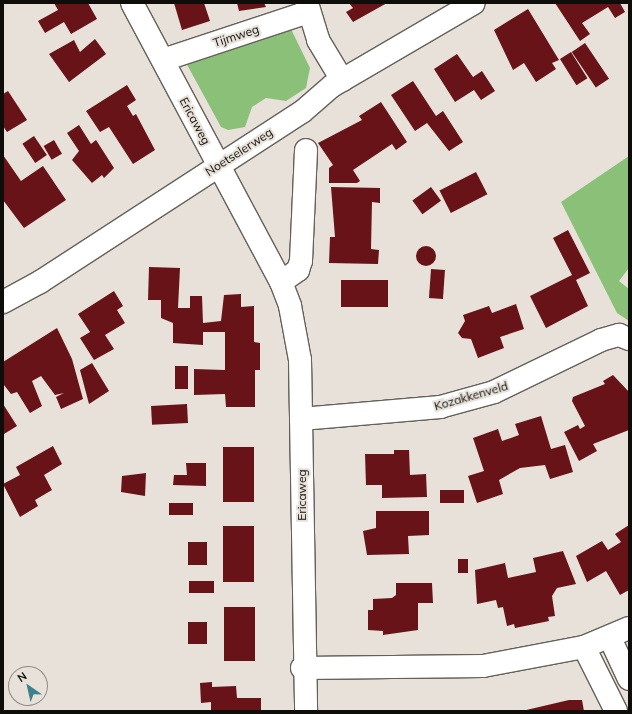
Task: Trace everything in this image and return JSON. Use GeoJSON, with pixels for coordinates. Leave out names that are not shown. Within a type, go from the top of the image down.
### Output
{"type":"FeatureCollection","features":[{"type":"Feature","properties":{"kind":"street","name":"Ericaweg"},"geometry":{"type":"LineString","coordinates":[[132,3],[281,282],[296,333],[301,419],[302,668],[306,711]]}},
{"type":"Feature","properties":{"kind":"street","name":"Noetselerweg"},"geometry":{"type":"LineString","coordinates":[[3,302],[40,282],[302,112],[342,80],[474,3]]}},
{"type":"Feature","properties":{"kind":"street","name":"Tijmweg"},"geometry":{"type":"LineString","coordinates":[[163,60],[308,8]]}},
{"type":"Feature","properties":{"kind":"street"},"geometry":{"type":"LineString","coordinates":[[308,8],[318,40],[342,80]]}},
{"type":"Feature","properties":{"kind":"street"},"geometry":{"type":"LineString","coordinates":[[281,282],[298,270],[301,262],[306,150]]}},
{"type":"Feature","properties":{"kind":"street","name":"Kozakkenveld"},"geometry":{"type":"LineString","coordinates":[[301,419],[440,407],[494,392],[601,340],[619,335],[629,339]]}},
{"type":"Feature","properties":{"kind":"street"},"geometry":{"type":"LineString","coordinates":[[302,668],[483,666],[584,647],[610,638],[629,628]]}},
{"type":"Feature","properties":{"kind":"street"},"geometry":{"type":"LineString","coordinates":[[610,638],[629,679]]}},
{"type":"Feature","properties":{"kind":"street"},"geometry":{"type":"LineString","coordinates":[[584,647],[616,711]]}},
{"type":"Feature","properties":{"kind":"green space"},"geometry":{"type":"Polygon","coordinates":[[[290,27],[310,68],[306,88],[286,101],[266,98],[252,107],[245,127],[228,130],[221,127],[185,61],[290,27]]]}},
{"type":"Feature","properties":{"kind":"green space"},"geometry":{"type":"Polygon","coordinates":[[[629,156],[629,268],[619,281],[629,289],[629,321],[617,313],[561,202],[629,156]]]}},
{"type":"Feature","properties":{"kind":"building"},"geometry":{"type":"Polygon","coordinates":[[[54,3],[88,3],[97,19],[71,34],[64,22],[45,33],[38,21],[58,10],[54,3]]]}},
{"type":"Feature","properties":{"kind":"building"},"geometry":{"type":"Polygon","coordinates":[[[174,3],[204,3],[210,21],[182,30],[174,3]]]}},
{"type":"Feature","properties":{"kind":"building"},"geometry":{"type":"Polygon","coordinates":[[[237,3],[264,3],[266,7],[239,11],[237,3]]]}},
{"type":"Feature","properties":{"kind":"building"},"geometry":{"type":"Polygon","coordinates":[[[349,3],[387,3],[353,22],[346,12],[353,8],[349,3]]]}},
{"type":"Feature","properties":{"kind":"building"},"geometry":{"type":"Polygon","coordinates":[[[555,3],[620,3],[625,12],[615,18],[608,7],[582,23],[590,34],[580,41],[555,3]]]}},
{"type":"Feature","properties":{"kind":"building"},"geometry":{"type":"Polygon","coordinates":[[[528,9],[559,60],[552,63],[556,69],[536,82],[524,63],[513,70],[494,30],[528,9]]]}},
{"type":"Feature","properties":{"kind":"building"},"geometry":{"type":"Polygon","coordinates":[[[95,39],[106,54],[69,82],[49,54],[74,40],[80,52],[95,39]]]}},
{"type":"Feature","properties":{"kind":"building"},"geometry":{"type":"Polygon","coordinates":[[[585,43],[609,79],[596,88],[572,52],[585,43]]]}},
{"type":"Feature","properties":{"kind":"building"},"geometry":{"type":"Polygon","coordinates":[[[571,52],[587,78],[576,85],[560,59],[571,52]]]}},
{"type":"Feature","properties":{"kind":"building"},"geometry":{"type":"Polygon","coordinates":[[[457,54],[473,77],[482,71],[495,91],[481,100],[474,90],[455,102],[434,69],[457,54]]]}},
{"type":"Feature","properties":{"kind":"building"},"geometry":{"type":"Polygon","coordinates":[[[413,81],[436,116],[443,111],[463,142],[449,151],[427,123],[415,131],[391,95],[413,81]]]}},
{"type":"Feature","properties":{"kind":"building"},"geometry":{"type":"Polygon","coordinates":[[[127,85],[136,100],[127,106],[133,116],[136,114],[155,150],[133,164],[109,127],[100,132],[86,111],[127,85]]]}},
{"type":"Feature","properties":{"kind":"building"},"geometry":{"type":"Polygon","coordinates":[[[8,91],[27,120],[7,132],[3,126],[3,94],[8,91]]]}},
{"type":"Feature","properties":{"kind":"building"},"geometry":{"type":"Polygon","coordinates":[[[381,102],[407,142],[396,150],[392,144],[353,170],[360,181],[357,183],[329,183],[329,168],[333,165],[318,143],[362,120],[359,116],[381,102]]]}},
{"type":"Feature","properties":{"kind":"building"},"geometry":{"type":"Polygon","coordinates":[[[79,125],[91,144],[96,140],[114,168],[104,178],[102,175],[92,183],[72,160],[79,151],[67,133],[79,125]]]}},
{"type":"Feature","properties":{"kind":"building"},"geometry":{"type":"Polygon","coordinates":[[[34,136],[47,155],[35,163],[22,144],[34,136]]]}},
{"type":"Feature","properties":{"kind":"building"},"geometry":{"type":"Polygon","coordinates":[[[54,140],[62,154],[52,160],[44,146],[54,140]]]}},
{"type":"Feature","properties":{"kind":"building"},"geometry":{"type":"Polygon","coordinates":[[[3,155],[21,181],[43,166],[66,200],[24,228],[3,200],[3,155]]]}},
{"type":"Feature","properties":{"kind":"building"},"geometry":{"type":"Polygon","coordinates":[[[476,172],[487,194],[451,213],[439,191],[476,172]]]}},
{"type":"Feature","properties":{"kind":"building"},"geometry":{"type":"Polygon","coordinates":[[[331,187],[380,188],[380,203],[372,202],[371,249],[379,250],[378,264],[329,263],[330,237],[335,237],[331,187]]]}},
{"type":"Feature","properties":{"kind":"building"},"geometry":{"type":"Polygon","coordinates":[[[431,187],[441,201],[422,214],[412,201],[431,187]]]}},
{"type":"Feature","properties":{"kind":"building"},"geometry":{"type":"Polygon","coordinates":[[[568,230],[590,273],[576,280],[588,306],[546,328],[530,296],[572,275],[553,238],[568,230]]]}},
{"type":"Feature","properties":{"kind":"building"},"geometry":{"type":"Polygon","coordinates":[[[422,246],[430,246],[436,252],[436,260],[430,266],[422,266],[416,260],[416,252],[422,246]]]}},
{"type":"Feature","properties":{"kind":"building"},"geometry":{"type":"Polygon","coordinates":[[[149,267],[180,268],[178,308],[190,308],[190,296],[202,296],[203,323],[221,321],[224,295],[241,294],[241,307],[254,306],[254,342],[260,343],[260,370],[255,370],[255,407],[226,407],[225,394],[194,395],[194,369],[225,370],[225,332],[203,332],[203,345],[173,343],[173,323],[161,318],[161,300],[148,300],[149,267]]]}},
{"type":"Feature","properties":{"kind":"building"},"geometry":{"type":"Polygon","coordinates":[[[431,269],[445,270],[443,299],[429,298],[431,269]]]}},
{"type":"Feature","properties":{"kind":"building"},"geometry":{"type":"Polygon","coordinates":[[[341,280],[388,280],[388,307],[341,307],[341,280]]]}},
{"type":"Feature","properties":{"kind":"building"},"geometry":{"type":"Polygon","coordinates":[[[114,291],[123,306],[117,310],[125,323],[105,335],[114,349],[94,360],[80,338],[90,332],[78,314],[114,291]]]}},
{"type":"Feature","properties":{"kind":"building"},"geometry":{"type":"Polygon","coordinates":[[[516,304],[524,329],[500,337],[504,348],[478,358],[471,339],[462,338],[458,333],[465,321],[463,315],[489,306],[492,313],[516,304]]]}},
{"type":"Feature","properties":{"kind":"building"},"geometry":{"type":"Polygon","coordinates":[[[57,328],[72,359],[83,399],[61,409],[56,397],[64,393],[55,395],[41,376],[32,381],[42,406],[30,413],[17,392],[11,394],[4,385],[3,362],[57,328]]]}},
{"type":"Feature","properties":{"kind":"building"},"geometry":{"type":"Polygon","coordinates":[[[92,363],[109,391],[89,404],[80,370],[92,363]]]}},
{"type":"Feature","properties":{"kind":"building"},"geometry":{"type":"Polygon","coordinates":[[[175,366],[188,366],[188,389],[175,389],[175,366]]]}},
{"type":"Feature","properties":{"kind":"building"},"geometry":{"type":"Polygon","coordinates":[[[613,375],[629,392],[629,430],[593,444],[597,451],[579,461],[564,432],[578,425],[580,429],[585,426],[572,401],[573,397],[605,384],[603,381],[613,375]]]}},
{"type":"Feature","properties":{"kind":"building"},"geometry":{"type":"Polygon","coordinates":[[[3,404],[17,426],[4,434],[3,431],[3,404]]]}},
{"type":"Feature","properties":{"kind":"building"},"geometry":{"type":"Polygon","coordinates":[[[187,404],[188,423],[152,425],[151,406],[187,404]]]}},
{"type":"Feature","properties":{"kind":"building"},"geometry":{"type":"Polygon","coordinates":[[[541,416],[551,449],[565,445],[573,472],[550,479],[545,465],[520,468],[499,480],[503,494],[477,503],[468,476],[484,471],[473,438],[498,429],[502,441],[519,435],[515,424],[541,416]]]}},
{"type":"Feature","properties":{"kind":"building"},"geometry":{"type":"Polygon","coordinates":[[[53,446],[62,464],[44,475],[52,490],[35,500],[38,506],[20,517],[3,484],[20,475],[16,467],[53,446]]]}},
{"type":"Feature","properties":{"kind":"building"},"geometry":{"type":"Polygon","coordinates":[[[223,447],[254,447],[254,502],[223,502],[223,447]]]}},
{"type":"Feature","properties":{"kind":"building"},"geometry":{"type":"Polygon","coordinates":[[[394,450],[409,450],[410,475],[426,474],[427,497],[382,498],[382,485],[366,485],[365,454],[394,454],[394,450]]]}},
{"type":"Feature","properties":{"kind":"building"},"geometry":{"type":"Polygon","coordinates":[[[186,463],[206,463],[206,486],[173,485],[174,475],[187,475],[186,463]]]}},
{"type":"Feature","properties":{"kind":"building"},"geometry":{"type":"Polygon","coordinates":[[[146,473],[145,496],[121,492],[122,476],[146,473]]]}},
{"type":"Feature","properties":{"kind":"building"},"geometry":{"type":"Polygon","coordinates":[[[440,490],[464,490],[464,503],[440,503],[440,490]]]}},
{"type":"Feature","properties":{"kind":"building"},"geometry":{"type":"Polygon","coordinates":[[[169,503],[193,503],[193,515],[169,515],[169,503]]]}},
{"type":"Feature","properties":{"kind":"building"},"geometry":{"type":"Polygon","coordinates":[[[376,511],[429,511],[429,535],[408,536],[409,554],[367,555],[363,531],[376,528],[376,511]]]}},
{"type":"Feature","properties":{"kind":"building"},"geometry":{"type":"Polygon","coordinates":[[[629,525],[629,590],[620,595],[606,571],[587,582],[576,556],[602,541],[608,550],[621,542],[615,534],[629,525]]]}},
{"type":"Feature","properties":{"kind":"building"},"geometry":{"type":"Polygon","coordinates":[[[223,526],[254,526],[254,582],[223,582],[223,526]]]}},
{"type":"Feature","properties":{"kind":"building"},"geometry":{"type":"Polygon","coordinates":[[[188,542],[207,542],[207,565],[188,565],[188,542]]]}},
{"type":"Feature","properties":{"kind":"building"},"geometry":{"type":"Polygon","coordinates":[[[563,551],[576,584],[557,588],[552,596],[555,616],[548,617],[549,621],[515,628],[514,624],[507,626],[503,607],[498,608],[496,600],[477,604],[475,570],[505,563],[508,578],[536,572],[533,558],[563,551]]]}},
{"type":"Feature","properties":{"kind":"building"},"geometry":{"type":"Polygon","coordinates":[[[458,559],[468,559],[468,573],[458,573],[458,559]]]}},
{"type":"Feature","properties":{"kind":"building"},"geometry":{"type":"Polygon","coordinates":[[[189,581],[214,581],[214,593],[189,593],[189,581]]]}},
{"type":"Feature","properties":{"kind":"building"},"geometry":{"type":"Polygon","coordinates":[[[396,583],[432,583],[433,603],[418,603],[418,630],[383,635],[383,631],[368,630],[368,610],[373,610],[373,599],[392,598],[396,595],[396,583]]]}},
{"type":"Feature","properties":{"kind":"building"},"geometry":{"type":"Polygon","coordinates":[[[224,607],[255,607],[255,661],[224,661],[224,607]]]}},
{"type":"Feature","properties":{"kind":"building"},"geometry":{"type":"Polygon","coordinates":[[[188,622],[207,622],[207,644],[188,644],[188,622]]]}},
{"type":"Feature","properties":{"kind":"building"},"geometry":{"type":"Polygon","coordinates":[[[212,682],[212,687],[236,686],[237,698],[261,698],[261,711],[211,711],[211,702],[201,703],[200,683],[212,682]]]}},
{"type":"Feature","properties":{"kind":"building"},"geometry":{"type":"Polygon","coordinates":[[[569,700],[582,700],[584,711],[522,711],[569,700]]]}}]}
